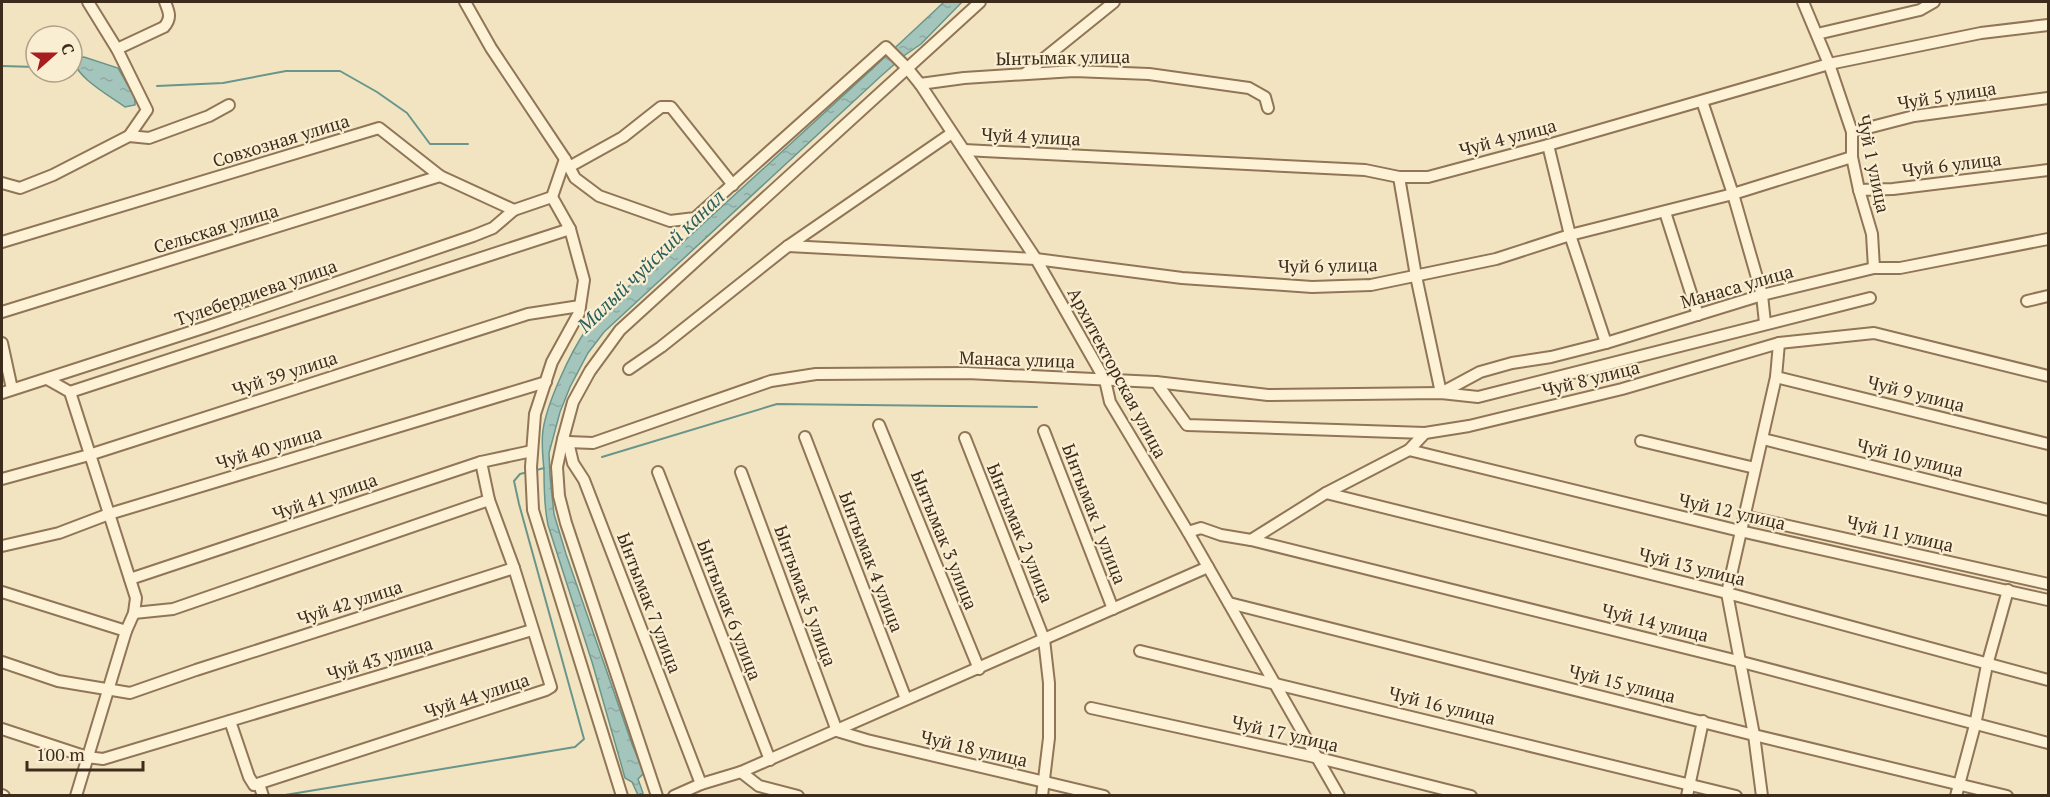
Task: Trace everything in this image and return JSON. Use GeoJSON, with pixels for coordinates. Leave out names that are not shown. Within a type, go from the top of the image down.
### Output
{"type":"FeatureCollection","features":[{"type":"Feature","properties":{"kind":"street"},"geometry":{"type":"LineString","coordinates":[[2,183],[20,188],[53,175],[129,136],[147,110],[117,50],[88,2]]}},
{"type":"Feature","properties":{"kind":"street"},"geometry":{"type":"LineString","coordinates":[[117,50],[164,27],[169,22],[170,15],[165,2]]}},
{"type":"Feature","properties":{"kind":"street"},"geometry":{"type":"LineString","coordinates":[[465,2],[491,48],[567,163],[574,178],[599,196],[670,220],[695,218],[733,184],[671,107],[667,106],[661,107],[623,137],[567,163],[552,197],[514,210]]}},
{"type":"Feature","properties":{"kind":"street"},"geometry":{"type":"LineString","coordinates":[[657,795],[566,523],[560,496],[557,466],[573,402],[590,371],[620,330],[980,2]]}},
{"type":"Feature","properties":{"kind":"street"},"geometry":{"type":"LineString","coordinates":[[1025,74],[1114,2]]}},
{"type":"Feature","properties":{"kind":"street","name":"Чуй 1 улица"},"geometry":{"type":"LineString","coordinates":[[1803,2],[1829,64],[1852,132],[1852,157],[1858,190],[1872,234],[1874,268]]}},
{"type":"Feature","properties":{"kind":"street"},"geometry":{"type":"LineString","coordinates":[[1817,34],[1920,10],[1934,2]]}},
{"type":"Feature","properties":{"kind":"street","name":"Чуй 4 улица"},"geometry":{"type":"LineString","coordinates":[[964,150],[1365,170],[1399,177],[1428,177],[1829,64],[1981,33],[2049,25]]}},
{"type":"Feature","properties":{"kind":"street","name":"Архитекторская улица"},"geometry":{"type":"LineString","coordinates":[[733,184],[885,47],[907,68],[920,84],[1036,259],[1106,380],[1110,402],[1188,532],[1315,757],[1339,795]]}},
{"type":"Feature","properties":{"kind":"street","name":"Ынтымак улица"},"geometry":{"type":"LineString","coordinates":[[920,84],[964,78],[1074,71],[1149,74],[1249,88],[1265,97],[1268,108]]}},
{"type":"Feature","properties":{"kind":"street","name":"Чуй 5 улица"},"geometry":{"type":"LineString","coordinates":[[1852,132],[1914,116],[2049,98]]}},
{"type":"Feature","properties":{"kind":"street"},"geometry":{"type":"LineString","coordinates":[[1702,101],[1733,194],[1762,295],[1765,323]]}},
{"type":"Feature","properties":{"kind":"street"},"geometry":{"type":"LineString","coordinates":[[129,136],[149,138],[209,116],[229,105]]}},
{"type":"Feature","properties":{"kind":"street","name":"Совхозная улица"},"geometry":{"type":"LineString","coordinates":[[2,242],[379,128],[440,176],[514,210]]}},
{"type":"Feature","properties":{"kind":"street"},"geometry":{"type":"LineString","coordinates":[[629,369],[788,246],[952,133]]}},
{"type":"Feature","properties":{"kind":"street"},"geometry":{"type":"LineString","coordinates":[[1548,145],[1570,235],[1606,342]]}},
{"type":"Feature","properties":{"kind":"street","name":"Чуй 6 улица"},"geometry":{"type":"LineString","coordinates":[[788,246],[1036,259],[1182,278],[1312,287],[1371,285],[1496,259],[1570,235],[1733,194],[1852,157]]}},
{"type":"Feature","properties":{"kind":"street","name":"Чуй 6 улица"},"geometry":{"type":"LineString","coordinates":[[1858,190],[1893,189],[2049,170]]}},
{"type":"Feature","properties":{"kind":"street","name":"Сельская улица"},"geometry":{"type":"LineString","coordinates":[[2,312],[440,176]]}},
{"type":"Feature","properties":{"kind":"street"},"geometry":{"type":"LineString","coordinates":[[1399,177],[1416,276],[1442,393]]}},
{"type":"Feature","properties":{"kind":"street"},"geometry":{"type":"LineString","coordinates":[[552,197],[570,229],[584,280],[579,314],[552,362],[535,414],[531,467],[533,510],[622,795]]}},
{"type":"Feature","properties":{"kind":"street","name":"Тулебердиева улица"},"geometry":{"type":"LineString","coordinates":[[7,391],[206,327],[473,236],[493,228],[514,210]]}},
{"type":"Feature","properties":{"kind":"street"},"geometry":{"type":"LineString","coordinates":[[1665,212],[1698,315]]}},
{"type":"Feature","properties":{"kind":"street"},"geometry":{"type":"LineString","coordinates":[[70,392],[570,229]]}},
{"type":"Feature","properties":{"kind":"street","name":"Манаса улица"},"geometry":{"type":"LineString","coordinates":[[1442,393],[1480,372],[1512,363],[1551,357],[1606,342],[1762,295],[1874,268],[1900,268],[2049,239]]}},
{"type":"Feature","properties":{"kind":"street"},"geometry":{"type":"LineString","coordinates":[[2027,301],[2049,296]]}},
{"type":"Feature","properties":{"kind":"street","name":"Манаса улица"},"geometry":{"type":"LineString","coordinates":[[565,440],[593,443],[771,381],[816,374],[955,373],[1156,382],[1268,395],[1442,393],[1478,397],[1870,298]]}},
{"type":"Feature","properties":{"kind":"street","name":"Чуй 39 улица"},"geometry":{"type":"LineString","coordinates":[[2,479],[89,454],[528,314],[580,306]]}},
{"type":"Feature","properties":{"kind":"street","name":"Чуй 8 улица"},"geometry":{"type":"LineString","coordinates":[[1156,382],[1187,425],[1425,433],[1469,426],[1622,389],[1779,343],[1874,333],[2049,376]]}},
{"type":"Feature","properties":{"kind":"street"},"geometry":{"type":"LineString","coordinates":[[2,343],[7,391]]}},
{"type":"Feature","properties":{"kind":"street"},"geometry":{"type":"LineString","coordinates":[[1762,795],[1754,735],[1738,661],[1727,593],[1776,377],[1779,343]]}},
{"type":"Feature","properties":{"kind":"street","name":"Чуй 9 улица"},"geometry":{"type":"LineString","coordinates":[[1776,377],[2049,444]]}},
{"type":"Feature","properties":{"kind":"street"},"geometry":{"type":"LineString","coordinates":[[46,379],[70,392],[136,598],[134,613],[126,632],[76,795]]}},
{"type":"Feature","properties":{"kind":"street","name":"Чуй 40 улица"},"geometry":{"type":"LineString","coordinates":[[2,546],[59,533],[109,514],[519,388],[546,382]]}},
{"type":"Feature","properties":{"kind":"street","name":"Ынтымак 3 улица"},"geometry":{"type":"LineString","coordinates":[[879,424],[979,669]]}},
{"type":"Feature","properties":{"kind":"street","name":"Ынтымак 1 улица"},"geometry":{"type":"LineString","coordinates":[[1044,431],[1113,609]]}},
{"type":"Feature","properties":{"kind":"street"},"geometry":{"type":"LineString","coordinates":[[1251,540],[1326,493],[1409,450],[1425,433]]}},
{"type":"Feature","properties":{"kind":"street","name":"Ынтымак 4 улица"},"geometry":{"type":"LineString","coordinates":[[805,437],[906,699]]}},
{"type":"Feature","properties":{"kind":"street","name":"Ынтымак 2 улица"},"geometry":{"type":"LineString","coordinates":[[965,438],[1044,639],[1049,683],[1049,727],[1042,795]]}},
{"type":"Feature","properties":{"kind":"street","name":"Чуй 10 улица"},"geometry":{"type":"LineString","coordinates":[[1763,439],[2049,510]]}},
{"type":"Feature","properties":{"kind":"street","name":"Ынтымак 7 улица"},"geometry":{"type":"LineString","coordinates":[[565,440],[570,455],[584,480],[701,784]]}},
{"type":"Feature","properties":{"kind":"street"},"geometry":{"type":"LineString","coordinates":[[1641,441],[1755,468]]}},
{"type":"Feature","properties":{"kind":"street","name":"Чуй 12 улица"},"geometry":{"type":"LineString","coordinates":[[1409,450],[1740,531],[2049,600]]}},
{"type":"Feature","properties":{"kind":"street","name":"Чуй 41 улица"},"geometry":{"type":"LineString","coordinates":[[130,579],[481,462],[532,452]]}},
{"type":"Feature","properties":{"kind":"street","name":"Чуй 44 улица"},"geometry":{"type":"LineString","coordinates":[[259,784],[550,687],[514,568],[489,500],[481,462]]}},
{"type":"Feature","properties":{"kind":"street","name":"Ынтымак 6 улица"},"geometry":{"type":"LineString","coordinates":[[658,472],[770,760]]}},
{"type":"Feature","properties":{"kind":"street","name":"Ынтымак 5 улица"},"geometry":{"type":"LineString","coordinates":[[741,472],[837,731]]}},
{"type":"Feature","properties":{"kind":"street","name":"Чуй 13 улица"},"geometry":{"type":"LineString","coordinates":[[1326,493],[1727,593],[2049,681]]}},
{"type":"Feature","properties":{"kind":"street"},"geometry":{"type":"LineString","coordinates":[[134,613],[173,609],[489,500]]}},
{"type":"Feature","properties":{"kind":"street","name":"Чуй 11 улица"},"geometry":{"type":"LineString","coordinates":[[1744,516],[2049,584]]}},
{"type":"Feature","properties":{"kind":"street","name":"Чуй 14 улица"},"geometry":{"type":"LineString","coordinates":[[1188,532],[1201,528],[1221,535],[1251,540],[1738,661],[2049,743]]}},
{"type":"Feature","properties":{"kind":"street"},"geometry":{"type":"LineString","coordinates":[[674,795],[770,760],[1208,567]]}},
{"type":"Feature","properties":{"kind":"street","name":"Чуй 42 улица"},"geometry":{"type":"LineString","coordinates":[[2,662],[58,681],[130,693],[514,568]]}},
{"type":"Feature","properties":{"kind":"street"},"geometry":{"type":"LineString","coordinates":[[1958,790],[1976,725],[1987,665],[2008,591]]}},
{"type":"Feature","properties":{"kind":"street"},"geometry":{"type":"LineString","coordinates":[[2,592],[126,632]]}},
{"type":"Feature","properties":{"kind":"street","name":"Чуй 15 улица"},"geometry":{"type":"LineString","coordinates":[[1229,603],[1703,721],[1958,790],[2007,795]]}},
{"type":"Feature","properties":{"kind":"street","name":"Чуй 43 улица"},"geometry":{"type":"LineString","coordinates":[[87,757],[103,759],[532,630]]}},
{"type":"Feature","properties":{"kind":"street","name":"Чуй 16 улица"},"geometry":{"type":"LineString","coordinates":[[1140,651],[1272,681],[1736,795]]}},
{"type":"Feature","properties":{"kind":"street","name":"Чуй 17 улица"},"geometry":{"type":"LineString","coordinates":[[1091,708],[1315,757],[1471,795]]}},
{"type":"Feature","properties":{"kind":"street"},"geometry":{"type":"LineString","coordinates":[[234,720],[249,777],[254,785],[259,784],[263,795]]}},
{"type":"Feature","properties":{"kind":"street"},"geometry":{"type":"LineString","coordinates":[[1687,795],[1703,721]]}},
{"type":"Feature","properties":{"kind":"street"},"geometry":{"type":"LineString","coordinates":[[2,729],[87,757]]}},
{"type":"Feature","properties":{"kind":"street","name":"Чуй 18 улица"},"geometry":{"type":"LineString","coordinates":[[837,731],[1045,783],[1104,795]]}},
{"type":"Feature","properties":{"kind":"street"},"geometry":{"type":"LineString","coordinates":[[741,772],[759,786],[798,795]]}},
{"type":"Feature","properties":{"kind":"water"},"geometry":{"type":"Polygon","coordinates":[[[944,2],[962,2],[921,44],[881,76],[604,332],[588,353],[560,412],[549,453],[554,514],[632,744],[644,773],[638,779],[643,793],[638,795],[632,782],[625,778],[592,662],[548,525],[544,498],[542,440],[545,419],[554,393],[580,340],[605,307],[680,245],[944,2]]]}},
{"type":"Feature","properties":{"kind":"water"},"geometry":{"type":"Polygon","coordinates":[[[84,57],[118,68],[135,98],[135,105],[125,107],[84,77],[84,57]]]}},
{"type":"Feature","properties":{"kind":"waterway"},"geometry":{"type":"LineString","coordinates":[[2,66],[24,67]]}},
{"type":"Feature","properties":{"kind":"waterway"},"geometry":{"type":"LineString","coordinates":[[157,86],[223,83],[286,71],[340,71],[377,92],[407,113],[430,144],[468,144]]}},
{"type":"Feature","properties":{"kind":"waterway"},"geometry":{"type":"LineString","coordinates":[[602,457],[777,404],[1037,407]]}},
{"type":"Feature","properties":{"kind":"waterway"},"geometry":{"type":"LineString","coordinates":[[533,471],[544,468]]}},
{"type":"Feature","properties":{"kind":"waterway"},"geometry":{"type":"LineString","coordinates":[[279,796],[575,747],[584,739],[514,481],[520,474],[528,472]]}},
{"type":"Feature","properties":{"kind":"water label","name":"Малый чуйский канал"},"geometry":{"type":"Point","coordinates":[651,261]}}]}
